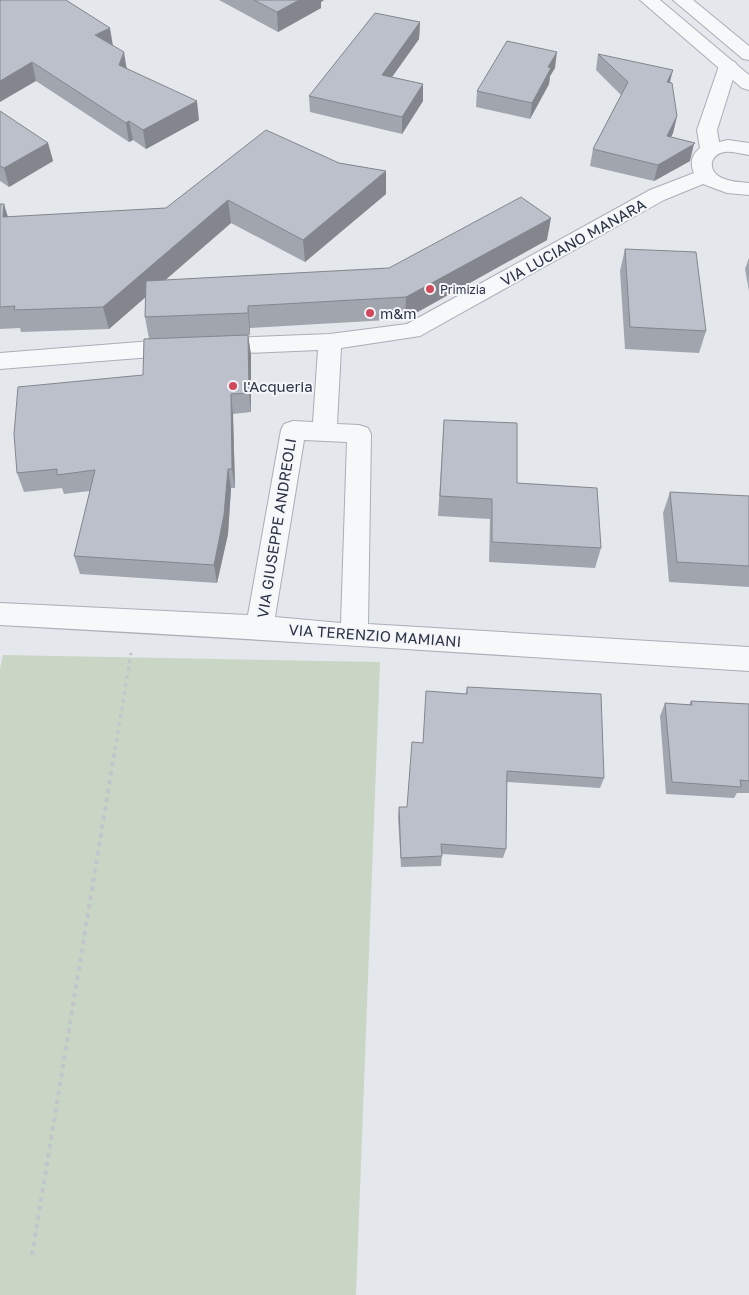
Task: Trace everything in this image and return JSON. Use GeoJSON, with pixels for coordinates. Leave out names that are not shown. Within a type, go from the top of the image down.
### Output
{"type":"FeatureCollection","features":[{"type":"Feature","properties":{"kind":"street"},"geometry":{"type":"LineString","coordinates":[[649,0],[749,84]]}},
{"type":"Feature","properties":{"kind":"street"},"geometry":{"type":"LineString","coordinates":[[682,0],[749,55]]}},
{"type":"Feature","properties":{"kind":"street"},"geometry":{"type":"LineString","coordinates":[[710,150],[707,130],[728,66]]}},
{"type":"Feature","properties":{"kind":"street"},"geometry":{"type":"LineString","coordinates":[[749,149],[729,146],[710,150],[703,155],[699,162],[700,169],[706,176],[724,187],[749,189]]}},
{"type":"Feature","properties":{"kind":"street","name":"VIA LUCIANO MANARA"},"geometry":{"type":"LineString","coordinates":[[0,360],[152,349],[330,342],[412,331],[657,195],[706,176]]}},
{"type":"Feature","properties":{"kind":"street"},"geometry":{"type":"LineString","coordinates":[[324,432],[330,342]]}},
{"type":"Feature","properties":{"kind":"street","name":"VIA GIUSEPPE ANDREOLI"},"geometry":{"type":"LineString","coordinates":[[260,627],[293,430],[359,434],[354,635]]}},
{"type":"Feature","properties":{"kind":"street","name":"VIA TERENZIO MAMIANI"},"geometry":{"type":"LineString","coordinates":[[0,614],[260,627],[354,635],[749,659]]}},
{"type":"Feature","properties":{"kind":"path"},"geometry":{"type":"LineString","coordinates":[[32,1255],[130,657]]}},
{"type":"Feature","properties":{"kind":"green space"},"geometry":{"type":"Polygon","coordinates":[[[3,655],[380,662],[356,1295],[0,1295],[0,669],[3,655]]]}},
{"type":"Feature","properties":{"kind":"building"},"geometry":{"type":"Polygon","coordinates":[[[0,0],[66,0],[110,28],[95,35],[124,52],[119,65],[197,101],[143,130],[129,121],[126,123],[32,62],[0,81],[0,0]]]}},
{"type":"Feature","properties":{"kind":"building"},"geometry":{"type":"Polygon","coordinates":[[[254,0],[299,0],[277,12],[254,0]]]}},
{"type":"Feature","properties":{"kind":"building"},"geometry":{"type":"Polygon","coordinates":[[[375,13],[420,22],[382,75],[423,84],[402,117],[309,96],[375,13]]]}},
{"type":"Feature","properties":{"kind":"building"},"geometry":{"type":"Polygon","coordinates":[[[507,41],[557,52],[548,67],[551,68],[532,103],[477,91],[507,41]]]}},
{"type":"Feature","properties":{"kind":"building"},"geometry":{"type":"Polygon","coordinates":[[[598,54],[673,70],[667,82],[672,83],[677,116],[667,136],[695,143],[658,165],[593,149],[628,82],[598,54]]]}},
{"type":"Feature","properties":{"kind":"building"},"geometry":{"type":"Polygon","coordinates":[[[0,111],[48,143],[4,168],[0,166],[0,111]]]}},
{"type":"Feature","properties":{"kind":"building"},"geometry":{"type":"Polygon","coordinates":[[[266,130],[339,163],[386,171],[303,240],[228,200],[103,307],[14,310],[15,306],[0,307],[0,204],[4,204],[3,217],[166,208],[266,130]]]}},
{"type":"Feature","properties":{"kind":"building"},"geometry":{"type":"Polygon","coordinates":[[[521,197],[551,218],[406,297],[248,306],[248,313],[145,317],[146,281],[389,268],[521,197]]]}},
{"type":"Feature","properties":{"kind":"building"},"geometry":{"type":"Polygon","coordinates":[[[625,249],[696,252],[706,331],[630,327],[625,249]]]}},
{"type":"Feature","properties":{"kind":"building"},"geometry":{"type":"Polygon","coordinates":[[[248,335],[249,393],[231,394],[232,469],[228,469],[224,515],[214,565],[74,556],[95,470],[57,475],[57,469],[17,473],[14,434],[18,387],[143,375],[144,339],[248,335]]]}},
{"type":"Feature","properties":{"kind":"building"},"geometry":{"type":"Polygon","coordinates":[[[444,420],[517,423],[517,483],[597,488],[601,548],[492,542],[492,499],[440,496],[444,420]]]}},
{"type":"Feature","properties":{"kind":"building"},"geometry":{"type":"Polygon","coordinates":[[[670,492],[749,496],[749,566],[677,562],[670,492]]]}},
{"type":"Feature","properties":{"kind":"building"},"geometry":{"type":"Polygon","coordinates":[[[467,687],[601,694],[604,778],[507,771],[506,849],[441,844],[442,856],[401,858],[399,807],[407,807],[412,742],[423,743],[426,691],[467,694],[467,687]]]}},
{"type":"Feature","properties":{"kind":"building"},"geometry":{"type":"Polygon","coordinates":[[[691,701],[749,704],[749,781],[740,780],[741,787],[672,782],[665,703],[692,705],[691,701]]]}},
{"type":"Feature","properties":{"kind":"place","name":"Primizia"},"geometry":{"type":"Point","coordinates":[430,289]}},
{"type":"Feature","properties":{"kind":"place","name":"m&m"},"geometry":{"type":"Point","coordinates":[370,313]}},
{"type":"Feature","properties":{"kind":"place","name":"l'Acqueria"},"geometry":{"type":"Point","coordinates":[233,386]}}]}
